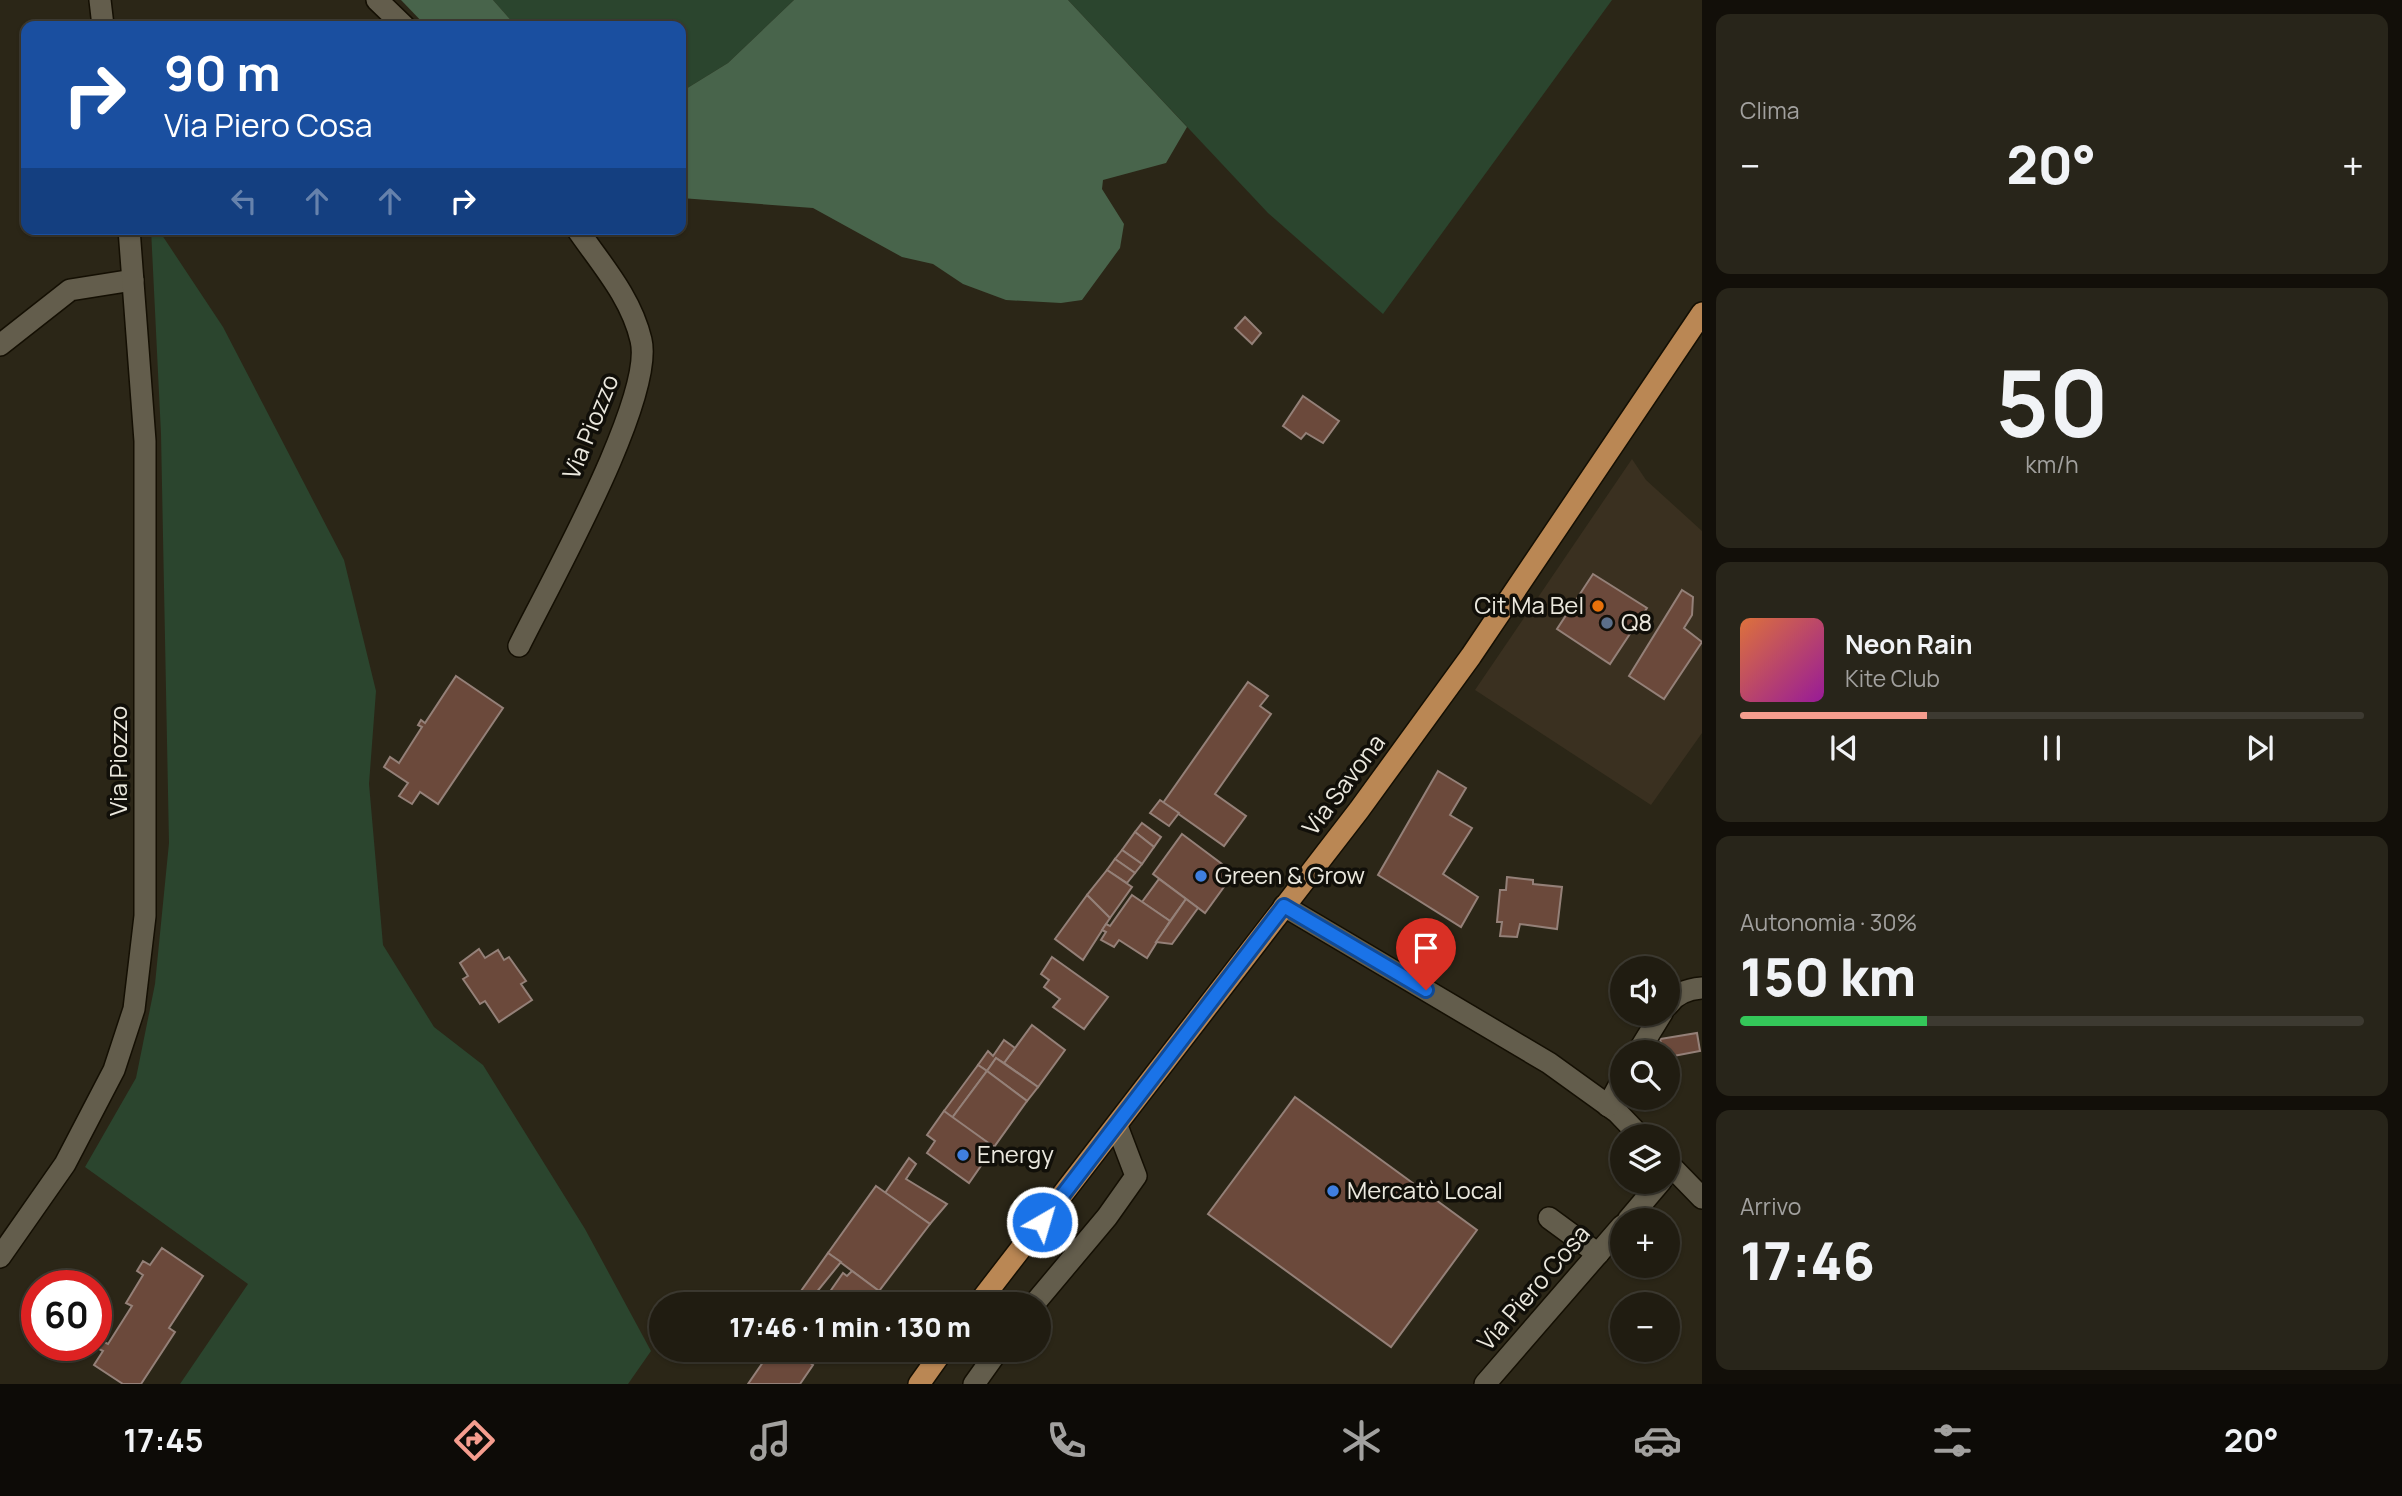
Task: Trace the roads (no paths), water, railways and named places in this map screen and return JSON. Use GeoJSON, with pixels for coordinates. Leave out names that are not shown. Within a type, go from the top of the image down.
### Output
{"type":"FeatureCollection","features":[{"type":"Feature","properties":{"kind":"main road","name":"Via Savona"},"geometry":{"type":"LineString","coordinates":[[987,1292],[1117,1126],[1471,656],[1702,313]]}},
{"type":"Feature","properties":{"kind":"main road"},"geometry":{"type":"LineString","coordinates":[[919,1384],[935,1362]]}},
{"type":"Feature","properties":{"kind":"street"},"geometry":{"type":"LineString","coordinates":[[100,0],[102,21]]}},
{"type":"Feature","properties":{"kind":"street"},"geometry":{"type":"LineString","coordinates":[[377,0],[399,21]]}},
{"type":"Feature","properties":{"kind":"street","name":"Via Piozzo"},"geometry":{"type":"LineString","coordinates":[[0,1257],[65,1164],[114,1070],[134,1009],[145,916],[145,441],[129,235]]}},
{"type":"Feature","properties":{"kind":"street","name":"Via Piozzo"},"geometry":{"type":"LineString","coordinates":[[519,646],[623,433],[640,383],[642,341],[623,293],[581,235]]}},
{"type":"Feature","properties":{"kind":"street"},"geometry":{"type":"LineString","coordinates":[[0,345],[70,290],[133,280]]}},
{"type":"Feature","properties":{"kind":"street"},"geometry":{"type":"LineString","coordinates":[[1284,906],[1549,1063],[1608,1106],[1627,1124]]}},
{"type":"Feature","properties":{"kind":"street"},"geometry":{"type":"LineString","coordinates":[[1680,994],[1690,989],[1702,988]]}},
{"type":"Feature","properties":{"kind":"street"},"geometry":{"type":"LineString","coordinates":[[1608,1106],[1610,1102]]}},
{"type":"Feature","properties":{"kind":"street"},"geometry":{"type":"LineString","coordinates":[[1044,1292],[1107,1217],[1136,1176],[1117,1126]]}},
{"type":"Feature","properties":{"kind":"street","name":"Via Piero Cosa"},"geometry":{"type":"LineString","coordinates":[[1680,1182],[1702,1198]]}},
{"type":"Feature","properties":{"kind":"street","name":"Via Piero Cosa"},"geometry":{"type":"LineString","coordinates":[[1638,1208],[1650,1194]]}},
{"type":"Feature","properties":{"kind":"street"},"geometry":{"type":"LineString","coordinates":[[1549,1218],[1598,1254]]}},
{"type":"Feature","properties":{"kind":"street","name":"Via Piero Cosa"},"geometry":{"type":"LineString","coordinates":[[1485,1384],[1610,1240]]}},
{"type":"Feature","properties":{"kind":"street"},"geometry":{"type":"LineString","coordinates":[[974,1384],[990,1362]]}},
{"type":"Feature","properties":{"kind":"place","name":"Cit Ma Bel"},"geometry":{"type":"Point","coordinates":[1598,606]}},
{"type":"Feature","properties":{"kind":"place","name":"Q8"},"geometry":{"type":"Point","coordinates":[1607,623]}},
{"type":"Feature","properties":{"kind":"place","name":"Green & Grow"},"geometry":{"type":"Point","coordinates":[1201,876]}},
{"type":"Feature","properties":{"kind":"place","name":"Energy"},"geometry":{"type":"Point","coordinates":[963,1155]}},
{"type":"Feature","properties":{"kind":"place","name":"Mercatò Local"},"geometry":{"type":"Point","coordinates":[1333,1191]}}]}
